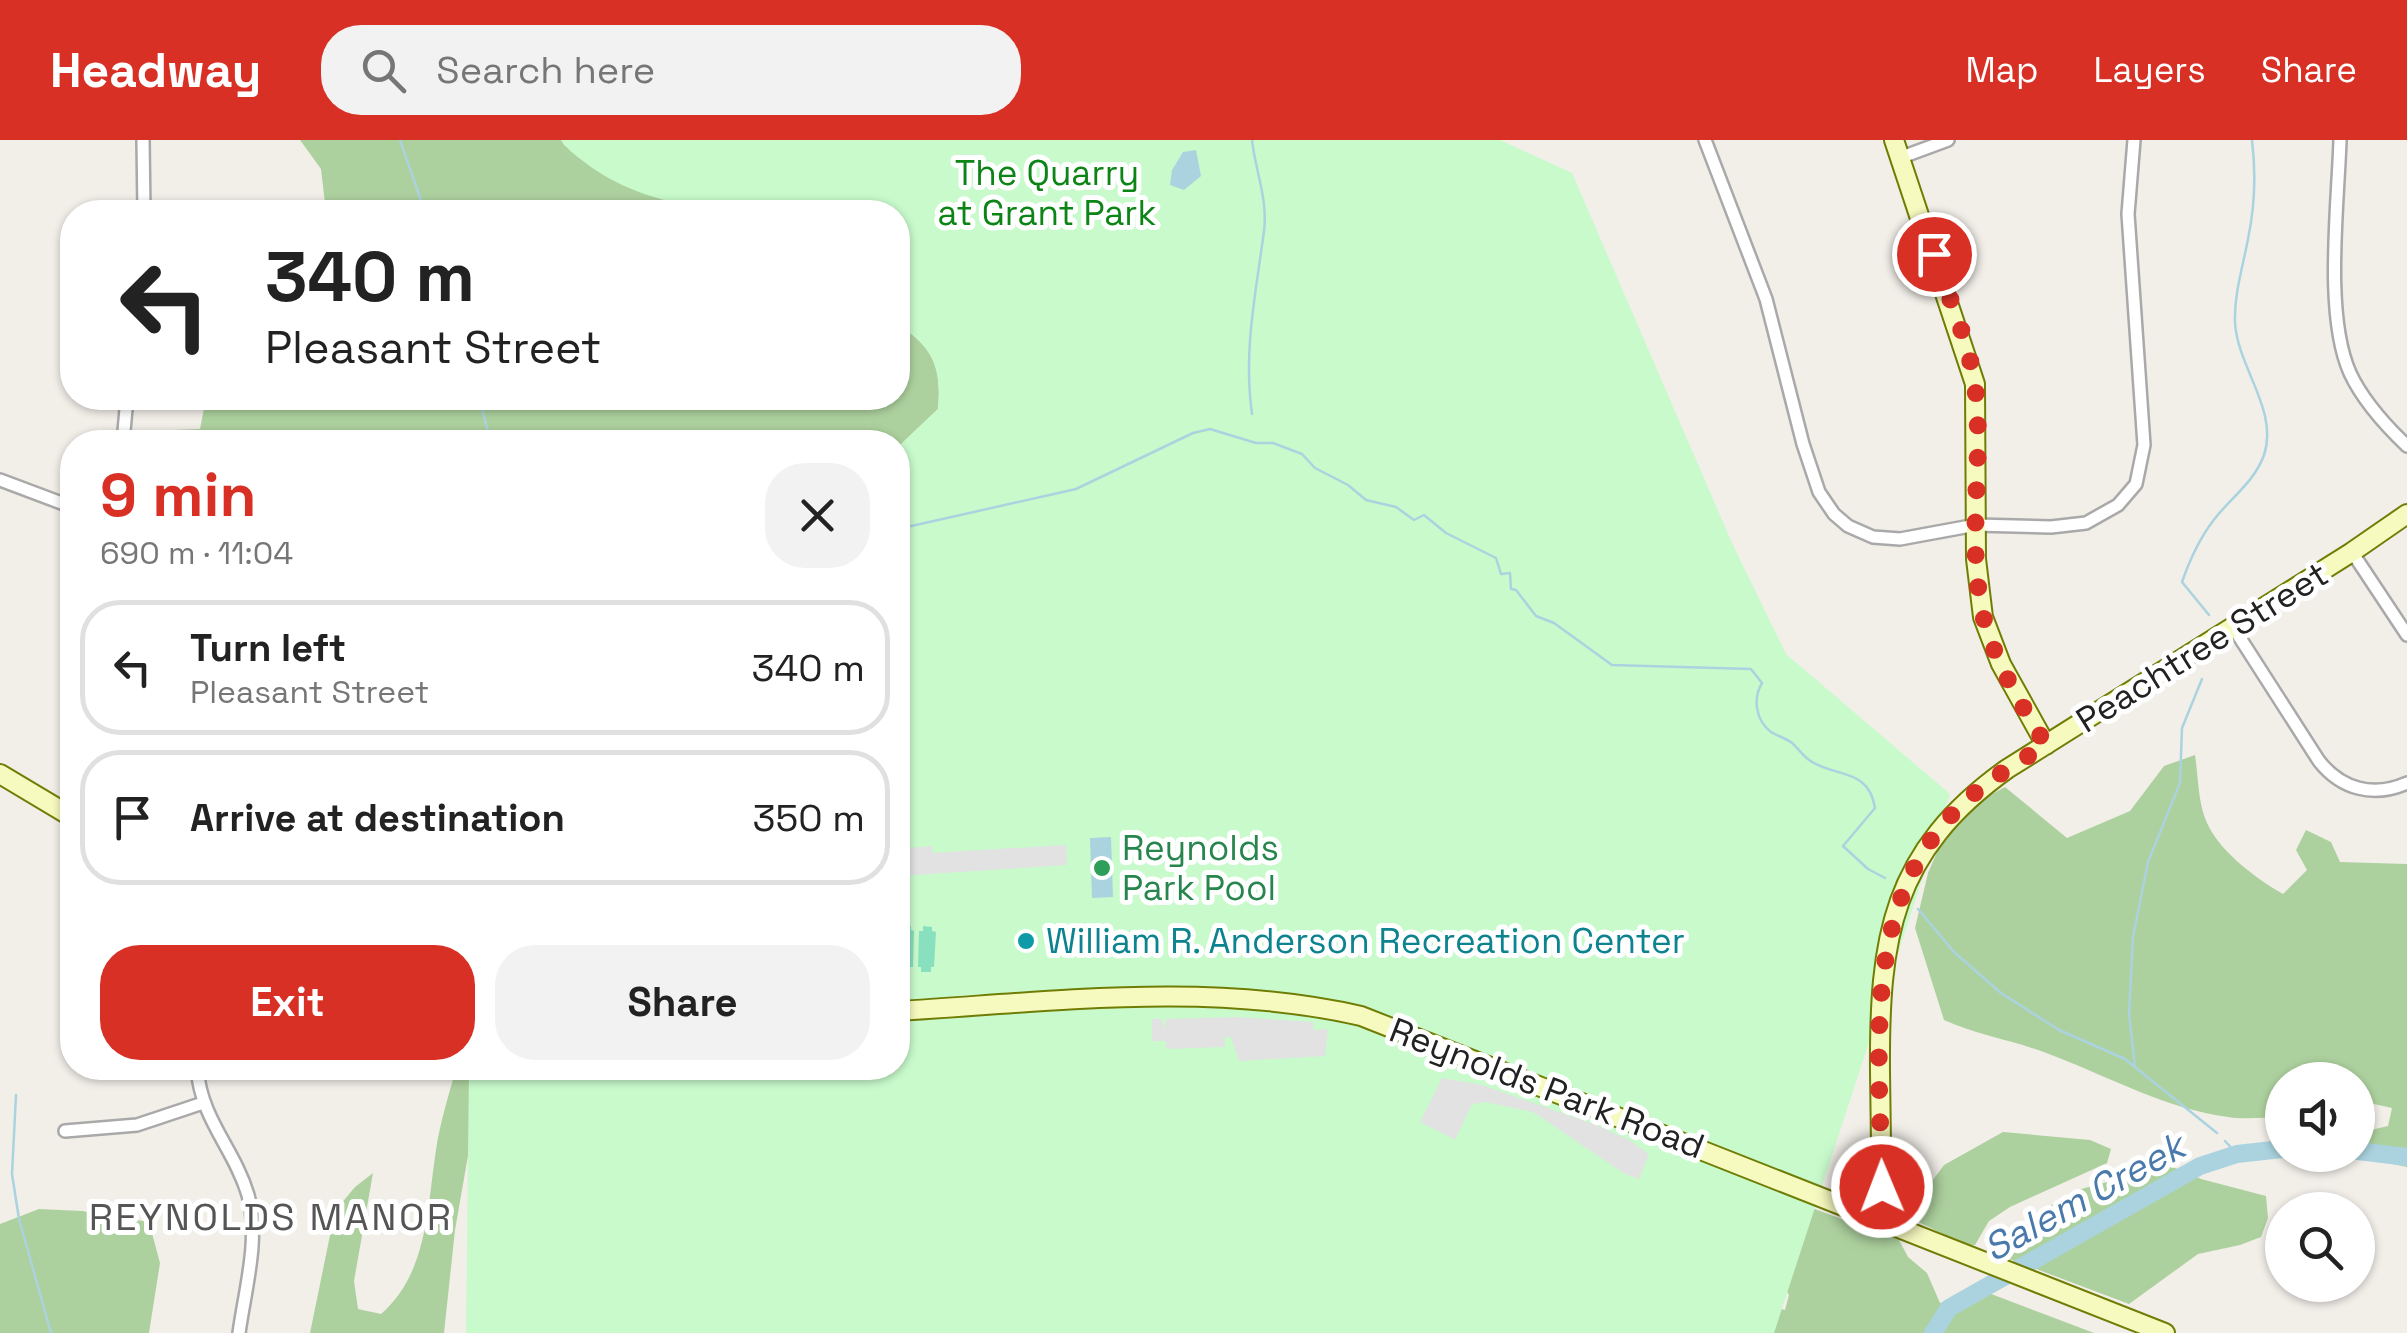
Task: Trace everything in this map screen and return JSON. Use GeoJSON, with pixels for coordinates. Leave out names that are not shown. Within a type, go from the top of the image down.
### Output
{"type":"FeatureCollection","features":[{"type":"Feature","properties":{"kind":"street"},"geometry":{"type":"LineString","coordinates":[[143,140],[144,200]]}},
{"type":"Feature","properties":{"kind":"street"},"geometry":{"type":"LineString","coordinates":[[1705,140],[1766,299],[1803,444],[1826,504],[1848,526],[1882,539],[1976,526],[2086,524],[2118,505],[2140,476],[2144,446],[2128,214],[2134,140]]}},
{"type":"Feature","properties":{"kind":"street"},"geometry":{"type":"LineString","coordinates":[[1948,140],[1898,149],[1975,384],[1976,559],[1983,617],[2001,664],[2046,745]]}},
{"type":"Feature","properties":{"kind":"street"},"geometry":{"type":"LineString","coordinates":[[2340,140],[2338,333],[2358,388],[2407,446]]}},
{"type":"Feature","properties":{"kind":"street"},"geometry":{"type":"LineString","coordinates":[[0,480],[60,502]]}},
{"type":"Feature","properties":{"kind":"street","name":"Peachtree Street"},"geometry":{"type":"LineString","coordinates":[[1882,1219],[1880,984],[1888,934],[1922,853],[1968,798],[2407,514]]}},
{"type":"Feature","properties":{"kind":"street"},"geometry":{"type":"LineString","coordinates":[[2352,552],[2407,635]]}},
{"type":"Feature","properties":{"kind":"street"},"geometry":{"type":"LineString","coordinates":[[2232,627],[2334,777],[2368,790],[2390,790],[2407,783]]}},
{"type":"Feature","properties":{"kind":"street"},"geometry":{"type":"LineString","coordinates":[[0,774],[60,809]]}},
{"type":"Feature","properties":{"kind":"street","name":"Reynolds Park Road"},"geometry":{"type":"LineString","coordinates":[[910,1010],[1157,996],[1261,1000],[1330,1008],[1412,1034],[2165,1333]]}},
{"type":"Feature","properties":{"kind":"street"},"geometry":{"type":"LineString","coordinates":[[199,1080],[203,1103],[240,1174],[251,1209],[252,1240],[239,1333]]}},
{"type":"Feature","properties":{"kind":"street"},"geometry":{"type":"LineString","coordinates":[[64,1131],[137,1125],[203,1103]]}},
{"type":"Feature","properties":{"kind":"green space"},"geometry":{"type":"Polygon","coordinates":[[[300,140],[561,140],[565,146],[711,200],[325,200],[321,169],[300,140]]]}},
{"type":"Feature","properties":{"kind":"green space","name":"The Quarry at Grant Park"},"geometry":{"type":"Polygon","coordinates":[[[561,140],[1500,140],[1572,173],[1732,543],[1786,654],[1950,794],[1774,1333],[466,1333],[469,1080],[910,1080],[910,436],[938,409],[939,394],[933,360],[910,333],[910,200],[666,200],[616,182],[561,140]]]}},
{"type":"Feature","properties":{"kind":"green space"},"geometry":{"type":"Polygon","coordinates":[[[910,333],[933,360],[939,394],[938,409],[910,436],[910,430],[173,430],[200,429],[204,410],[910,410],[910,333]]]}},
{"type":"Feature","properties":{"kind":"green space"},"geometry":{"type":"Polygon","coordinates":[[[2195,755],[2201,803],[2210,830],[2238,862],[2283,894],[2307,870],[2296,850],[2306,830],[2331,842],[2340,862],[2407,864],[2407,1167],[2375,1160],[2375,1129],[2388,1126],[2392,1108],[2375,1104],[2375,1062],[2265,1062],[2265,1118],[2228,1117],[2161,1100],[2040,1051],[1944,1020],[1915,928],[1928,873],[1953,815],[2005,787],[2067,838],[2130,811],[2164,766],[2195,755]]]}},
{"type":"Feature","properties":{"kind":"green space"},"geometry":{"type":"Polygon","coordinates":[[[910,926],[914,931],[910,967],[910,926]]]}},
{"type":"Feature","properties":{"kind":"green space"},"geometry":{"type":"Polygon","coordinates":[[[923,926],[936,932],[931,972],[921,972],[918,967],[919,931],[923,931],[923,926]]]}},
{"type":"Feature","properties":{"kind":"green space"},"geometry":{"type":"Polygon","coordinates":[[[453,1080],[496,1080],[473,1127],[455,1230],[444,1333],[310,1333],[335,1211],[373,1173],[354,1281],[358,1309],[381,1314],[396,1298],[417,1259],[423,1238],[438,1140],[453,1080]]]}},
{"type":"Feature","properties":{"kind":"green space"},"geometry":{"type":"Polygon","coordinates":[[[2003,1132],[2090,1140],[2111,1149],[2107,1163],[2010,1207],[1989,1221],[1975,1245],[1966,1245],[1906,1216],[1944,1165],[2003,1132]]]}},
{"type":"Feature","properties":{"kind":"green space"},"geometry":{"type":"Polygon","coordinates":[[[2173,1167],[2201,1179],[2265,1196],[2265,1226],[2261,1237],[2198,1254],[2129,1304],[1999,1255],[2012,1230],[2074,1191],[2173,1167]]]}},
{"type":"Feature","properties":{"kind":"green space"},"geometry":{"type":"Polygon","coordinates":[[[1782,1197],[1899,1240],[1908,1257],[1927,1273],[1940,1303],[1986,1292],[2094,1333],[1475,1333],[1763,1304],[1785,1310],[1789,1295],[1765,1256],[1782,1197]]]}},
{"type":"Feature","properties":{"kind":"green space"},"geometry":{"type":"Polygon","coordinates":[[[39,1209],[82,1211],[149,1222],[160,1263],[149,1333],[0,1333],[0,1224],[39,1209]]]}},
{"type":"Feature","properties":{"kind":"shaded area"},"geometry":{"type":"Polygon","coordinates":[[[1066,845],[1067,865],[910,875],[910,848],[932,846],[932,853],[1066,845]]]}},
{"type":"Feature","properties":{"kind":"shaded area"},"geometry":{"type":"Polygon","coordinates":[[[1237,1017],[1313,1022],[1314,1030],[1328,1029],[1325,1056],[1239,1061],[1231,1037],[1225,1037],[1225,1047],[1166,1049],[1166,1041],[1152,1041],[1152,1019],[1162,1019],[1164,1029],[1166,1019],[1237,1017]]]}},
{"type":"Feature","properties":{"kind":"shaded area"},"geometry":{"type":"Polygon","coordinates":[[[1442,1078],[1482,1085],[1631,1141],[1649,1154],[1639,1179],[1625,1174],[1533,1112],[1485,1102],[1472,1104],[1455,1140],[1420,1122],[1442,1078]]]}},
{"type":"Feature","properties":{"kind":"water"},"geometry":{"type":"Polygon","coordinates":[[[1196,150],[1201,176],[1184,190],[1170,185],[1172,170],[1183,152],[1196,150]]]}},
{"type":"Feature","properties":{"kind":"water","name":"Reynolds Park Pool"},"geometry":{"type":"Polygon","coordinates":[[[1111,837],[1113,897],[1092,898],[1090,838],[1111,837]]]}},
{"type":"Feature","properties":{"kind":"waterway"},"geometry":{"type":"LineString","coordinates":[[400,140],[421,200]]}},
{"type":"Feature","properties":{"kind":"waterway"},"geometry":{"type":"LineString","coordinates":[[1252,140],[1265,219],[1250,344],[1252,414]]}},
{"type":"Feature","properties":{"kind":"waterway"},"geometry":{"type":"LineString","coordinates":[[2209,615],[2182,582],[2208,528],[2260,465],[2267,438],[2262,405],[2242,355],[2235,322],[2253,202],[2252,140]]}},
{"type":"Feature","properties":{"kind":"waterway"},"geometry":{"type":"LineString","coordinates":[[482,410],[488,430]]}},
{"type":"Feature","properties":{"kind":"waterway"},"geometry":{"type":"LineString","coordinates":[[910,526],[1076,489],[1193,433],[1210,429],[1256,443],[1273,443],[1302,454],[1315,468],[1348,485],[1366,500],[1396,507],[1414,520],[1424,515],[1446,533],[1496,558],[1501,574],[1510,573],[1511,589],[1536,616],[1554,623],[1612,665],[1751,669],[1762,683],[1757,709],[1766,727],[1819,766],[1849,775],[1866,786],[1875,808],[1843,846],[1868,869],[1885,878]]}},
{"type":"Feature","properties":{"kind":"waterway"},"geometry":{"type":"LineString","coordinates":[[2135,1067],[2129,1013],[2133,937],[2148,862],[2180,783],[2182,728],[2202,679]]}},
{"type":"Feature","properties":{"kind":"waterway"},"geometry":{"type":"LineString","coordinates":[[1918,909],[1954,952],[2001,993],[2059,1030],[2125,1059],[2217,1133]]}},
{"type":"Feature","properties":{"kind":"waterway"},"geometry":{"type":"LineString","coordinates":[[16,1095],[12,1174],[19,1219],[51,1333]]}},
{"type":"Feature","properties":{"kind":"waterway"},"geometry":{"type":"LineString","coordinates":[[2225,1141],[2237,1154]]}},
{"type":"Feature","properties":{"kind":"waterway","name":"Salem Creek"},"geometry":{"type":"LineString","coordinates":[[1933,1333],[1949,1308],[2200,1166],[2237,1154],[2265,1151]]}},
{"type":"Feature","properties":{"kind":"waterway","name":"Salem Creek"},"geometry":{"type":"LineString","coordinates":[[2375,1153],[2407,1157]]}},
{"type":"Feature","properties":{"kind":"place","name":"Reynolds Park Pool"},"geometry":{"type":"Point","coordinates":[1102,868]}},
{"type":"Feature","properties":{"kind":"place","name":"William R. Anderson Recreation Center"},"geometry":{"type":"Point","coordinates":[1026,941]}},
{"type":"Feature","properties":{"kind":"district","name":"REYNOLDS MANOR"},"geometry":{"type":"Point","coordinates":[271,1217]}},
{"type":"Feature","properties":{"kind":"route"},"geometry":{"type":"LineString","coordinates":[[1882,1187],[1880,984],[1888,934],[1904,889],[1922,853],[1968,798],[2046,745],[2001,664],[1983,617],[1976,559],[1975,384],[1934,254]]}}]}
